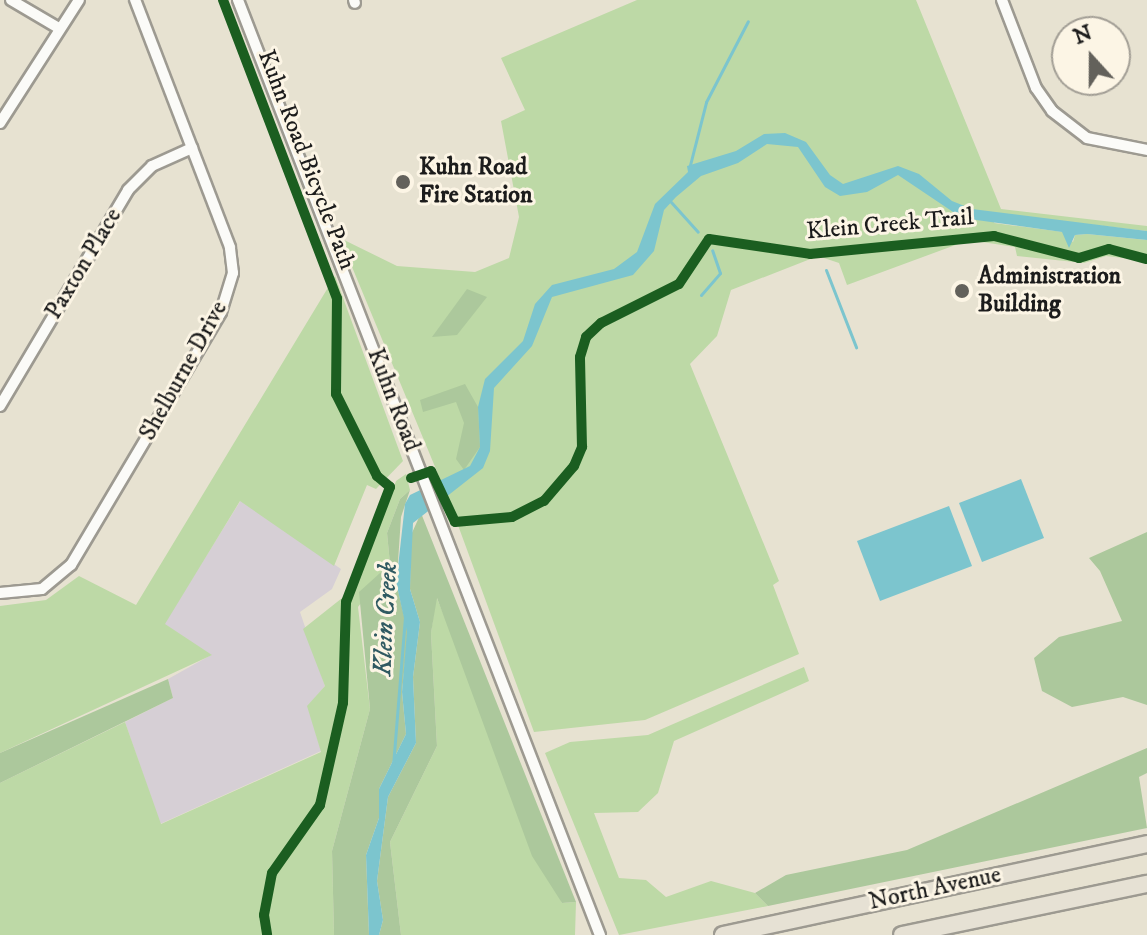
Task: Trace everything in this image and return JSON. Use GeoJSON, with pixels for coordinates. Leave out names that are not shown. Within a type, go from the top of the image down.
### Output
{"type":"FeatureCollection","features":[{"type":"Feature","properties":{"kind":"main road","name":"North Avenue"},"geometry":{"type":"LineString","coordinates":[[723,935],[1147,845]]}},
{"type":"Feature","properties":{"kind":"main road","name":"North Avenue"},"geometry":{"type":"LineString","coordinates":[[902,935],[1147,884]]}},
{"type":"Feature","properties":{"kind":"street"},"geometry":{"type":"LineString","coordinates":[[11,0],[57,27]]}},
{"type":"Feature","properties":{"kind":"street"},"geometry":{"type":"LineString","coordinates":[[0,123],[57,27],[79,0]]}},
{"type":"Feature","properties":{"kind":"street","name":"Shelburne Drive"},"geometry":{"type":"LineString","coordinates":[[0,593],[42,589],[71,565],[221,312],[233,273],[230,247],[135,0]]}},
{"type":"Feature","properties":{"kind":"street","name":"Kuhn Road"},"geometry":{"type":"LineString","coordinates":[[238,0],[600,935]]}},
{"type":"Feature","properties":{"kind":"street"},"geometry":{"type":"LineString","coordinates":[[1002,0],[1036,88],[1052,111],[1087,138],[1147,150]]}},
{"type":"Feature","properties":{"kind":"street","name":"Paxton Place"},"geometry":{"type":"LineString","coordinates":[[0,406],[128,190],[152,166],[192,148]]}},
{"type":"Feature","properties":{"kind":"shaded area"},"geometry":{"type":"Polygon","coordinates":[[[241,500],[341,569],[332,589],[300,612],[325,686],[308,706],[321,751],[160,824],[125,722],[173,698],[168,679],[211,655],[164,624],[241,500]]]}},
{"type":"Feature","properties":{"kind":"green space"},"geometry":{"type":"Polygon","coordinates":[[[637,0],[916,0],[1001,209],[1147,226],[1147,231],[999,214],[994,223],[1063,232],[1073,242],[1075,235],[1087,234],[1147,240],[1147,261],[1106,256],[1084,263],[1017,256],[1015,247],[969,240],[847,285],[839,263],[818,256],[731,290],[717,336],[690,364],[779,581],[773,585],[799,654],[645,720],[534,732],[448,498],[340,238],[397,266],[475,272],[509,258],[519,217],[501,121],[525,110],[501,58],[637,0]]]}},
{"type":"Feature","properties":{"kind":"green space"},"geometry":{"type":"Polygon","coordinates":[[[335,276],[403,461],[376,489],[367,485],[334,566],[240,501],[165,624],[212,655],[0,753],[0,606],[46,600],[79,576],[136,605],[335,276]]]}},
{"type":"Feature","properties":{"kind":"green space"},"geometry":{"type":"Polygon","coordinates":[[[467,289],[487,297],[457,335],[432,337],[467,289]]]}},
{"type":"Feature","properties":{"kind":"green space"},"geometry":{"type":"Polygon","coordinates":[[[465,384],[478,407],[480,447],[464,470],[456,459],[464,423],[456,402],[423,412],[420,400],[465,384]]]}},
{"type":"Feature","properties":{"kind":"green space"},"geometry":{"type":"Polygon","coordinates":[[[406,474],[410,490],[400,499],[387,533],[390,564],[358,607],[370,709],[332,851],[334,935],[0,935],[0,783],[125,722],[161,824],[321,752],[307,706],[325,686],[303,629],[356,587],[396,481],[406,474]]]}},
{"type":"Feature","properties":{"kind":"green space"},"geometry":{"type":"Polygon","coordinates":[[[410,490],[401,517],[397,577],[384,589],[397,586],[408,633],[402,692],[406,734],[379,789],[379,818],[366,855],[369,935],[334,935],[332,851],[370,709],[359,592],[390,564],[387,533],[400,499],[410,490]]]}},
{"type":"Feature","properties":{"kind":"green space"},"geometry":{"type":"Polygon","coordinates":[[[421,513],[576,902],[562,903],[532,856],[437,598],[431,633],[437,746],[390,842],[401,935],[379,935],[383,920],[377,881],[388,797],[416,743],[413,677],[420,622],[410,589],[411,535],[421,513]]]}},
{"type":"Feature","properties":{"kind":"green space"},"geometry":{"type":"Polygon","coordinates":[[[1147,532],[1147,705],[1123,697],[1072,707],[1042,691],[1034,658],[1059,637],[1122,621],[1100,571],[1089,558],[1147,532]]]}},
{"type":"Feature","properties":{"kind":"green space"},"geometry":{"type":"Polygon","coordinates":[[[436,596],[562,903],[576,902],[575,935],[401,935],[390,842],[437,746],[431,633],[436,596]]]}},
{"type":"Feature","properties":{"kind":"green space"},"geometry":{"type":"Polygon","coordinates":[[[804,667],[809,681],[674,741],[658,793],[638,812],[594,813],[619,878],[646,880],[666,897],[711,881],[755,893],[768,906],[619,935],[545,753],[570,742],[648,735],[804,667]]]}},
{"type":"Feature","properties":{"kind":"green space"},"geometry":{"type":"Polygon","coordinates":[[[168,679],[173,698],[0,783],[0,753],[168,679]]]}},
{"type":"Feature","properties":{"kind":"green space"},"geometry":{"type":"Polygon","coordinates":[[[1147,748],[1147,773],[1139,777],[1147,828],[768,906],[755,893],[786,875],[907,850],[1147,748]]]}},
{"type":"Feature","properties":{"kind":"water"},"geometry":{"type":"Polygon","coordinates":[[[785,133],[806,142],[830,175],[843,184],[898,166],[919,174],[952,201],[972,209],[1147,231],[1147,240],[1075,235],[1069,248],[1062,232],[962,218],[898,175],[867,192],[840,196],[825,187],[798,147],[767,144],[738,163],[701,176],[676,197],[664,210],[654,251],[633,275],[552,297],[532,346],[494,388],[490,451],[483,468],[413,523],[410,589],[420,622],[413,677],[416,743],[388,797],[377,881],[383,920],[379,935],[369,935],[366,855],[379,818],[379,789],[406,734],[402,692],[407,632],[397,586],[383,586],[397,576],[405,504],[410,495],[470,466],[480,447],[478,407],[485,379],[523,341],[535,304],[552,285],[614,269],[637,252],[655,204],[688,172],[687,166],[736,151],[764,134],[785,133]]]}},
{"type":"Feature","properties":{"kind":"water"},"geometry":{"type":"Polygon","coordinates":[[[1021,479],[1044,538],[982,562],[959,503],[1021,479]]]}},
{"type":"Feature","properties":{"kind":"water"},"geometry":{"type":"Polygon","coordinates":[[[949,506],[972,566],[880,601],[857,541],[949,506]]]}},
{"type":"Feature","properties":{"kind":"waterway"},"geometry":{"type":"LineString","coordinates":[[690,165],[706,102],[748,21]]}},
{"type":"Feature","properties":{"kind":"waterway"},"geometry":{"type":"LineString","coordinates":[[671,202],[698,232]]}},
{"type":"Feature","properties":{"kind":"waterway"},"geometry":{"type":"LineString","coordinates":[[701,295],[720,273],[712,250]]}},
{"type":"Feature","properties":{"kind":"waterway"},"geometry":{"type":"LineString","coordinates":[[826,270],[856,347]]}},
{"type":"Feature","properties":{"kind":"waterway","name":"Klein Creek"},"geometry":{"type":"LineString","coordinates":[[393,766],[405,616]]}},
{"type":"Feature","properties":{"kind":"cycle path","name":"Kuhn Road Bicycle Path"},"geometry":{"type":"LineString","coordinates":[[223,0],[337,298],[336,394],[377,476],[390,487],[346,602],[343,703],[320,805],[272,873],[264,915],[267,935]]}},
{"type":"Feature","properties":{"kind":"cycle path","name":"Klein Creek Trail"},"geometry":{"type":"LineString","coordinates":[[411,478],[431,471],[455,522],[512,517],[544,501],[574,466],[582,447],[580,357],[586,337],[601,323],[679,284],[709,239],[810,254],[994,236],[1079,258],[1109,249],[1147,259]]}},
{"type":"Feature","properties":{"kind":"place","name":"Kuhn Road Fire Station"},"geometry":{"type":"Point","coordinates":[403,182]}},
{"type":"Feature","properties":{"kind":"place","name":"Administration Building"},"geometry":{"type":"Point","coordinates":[962,291]}}]}
